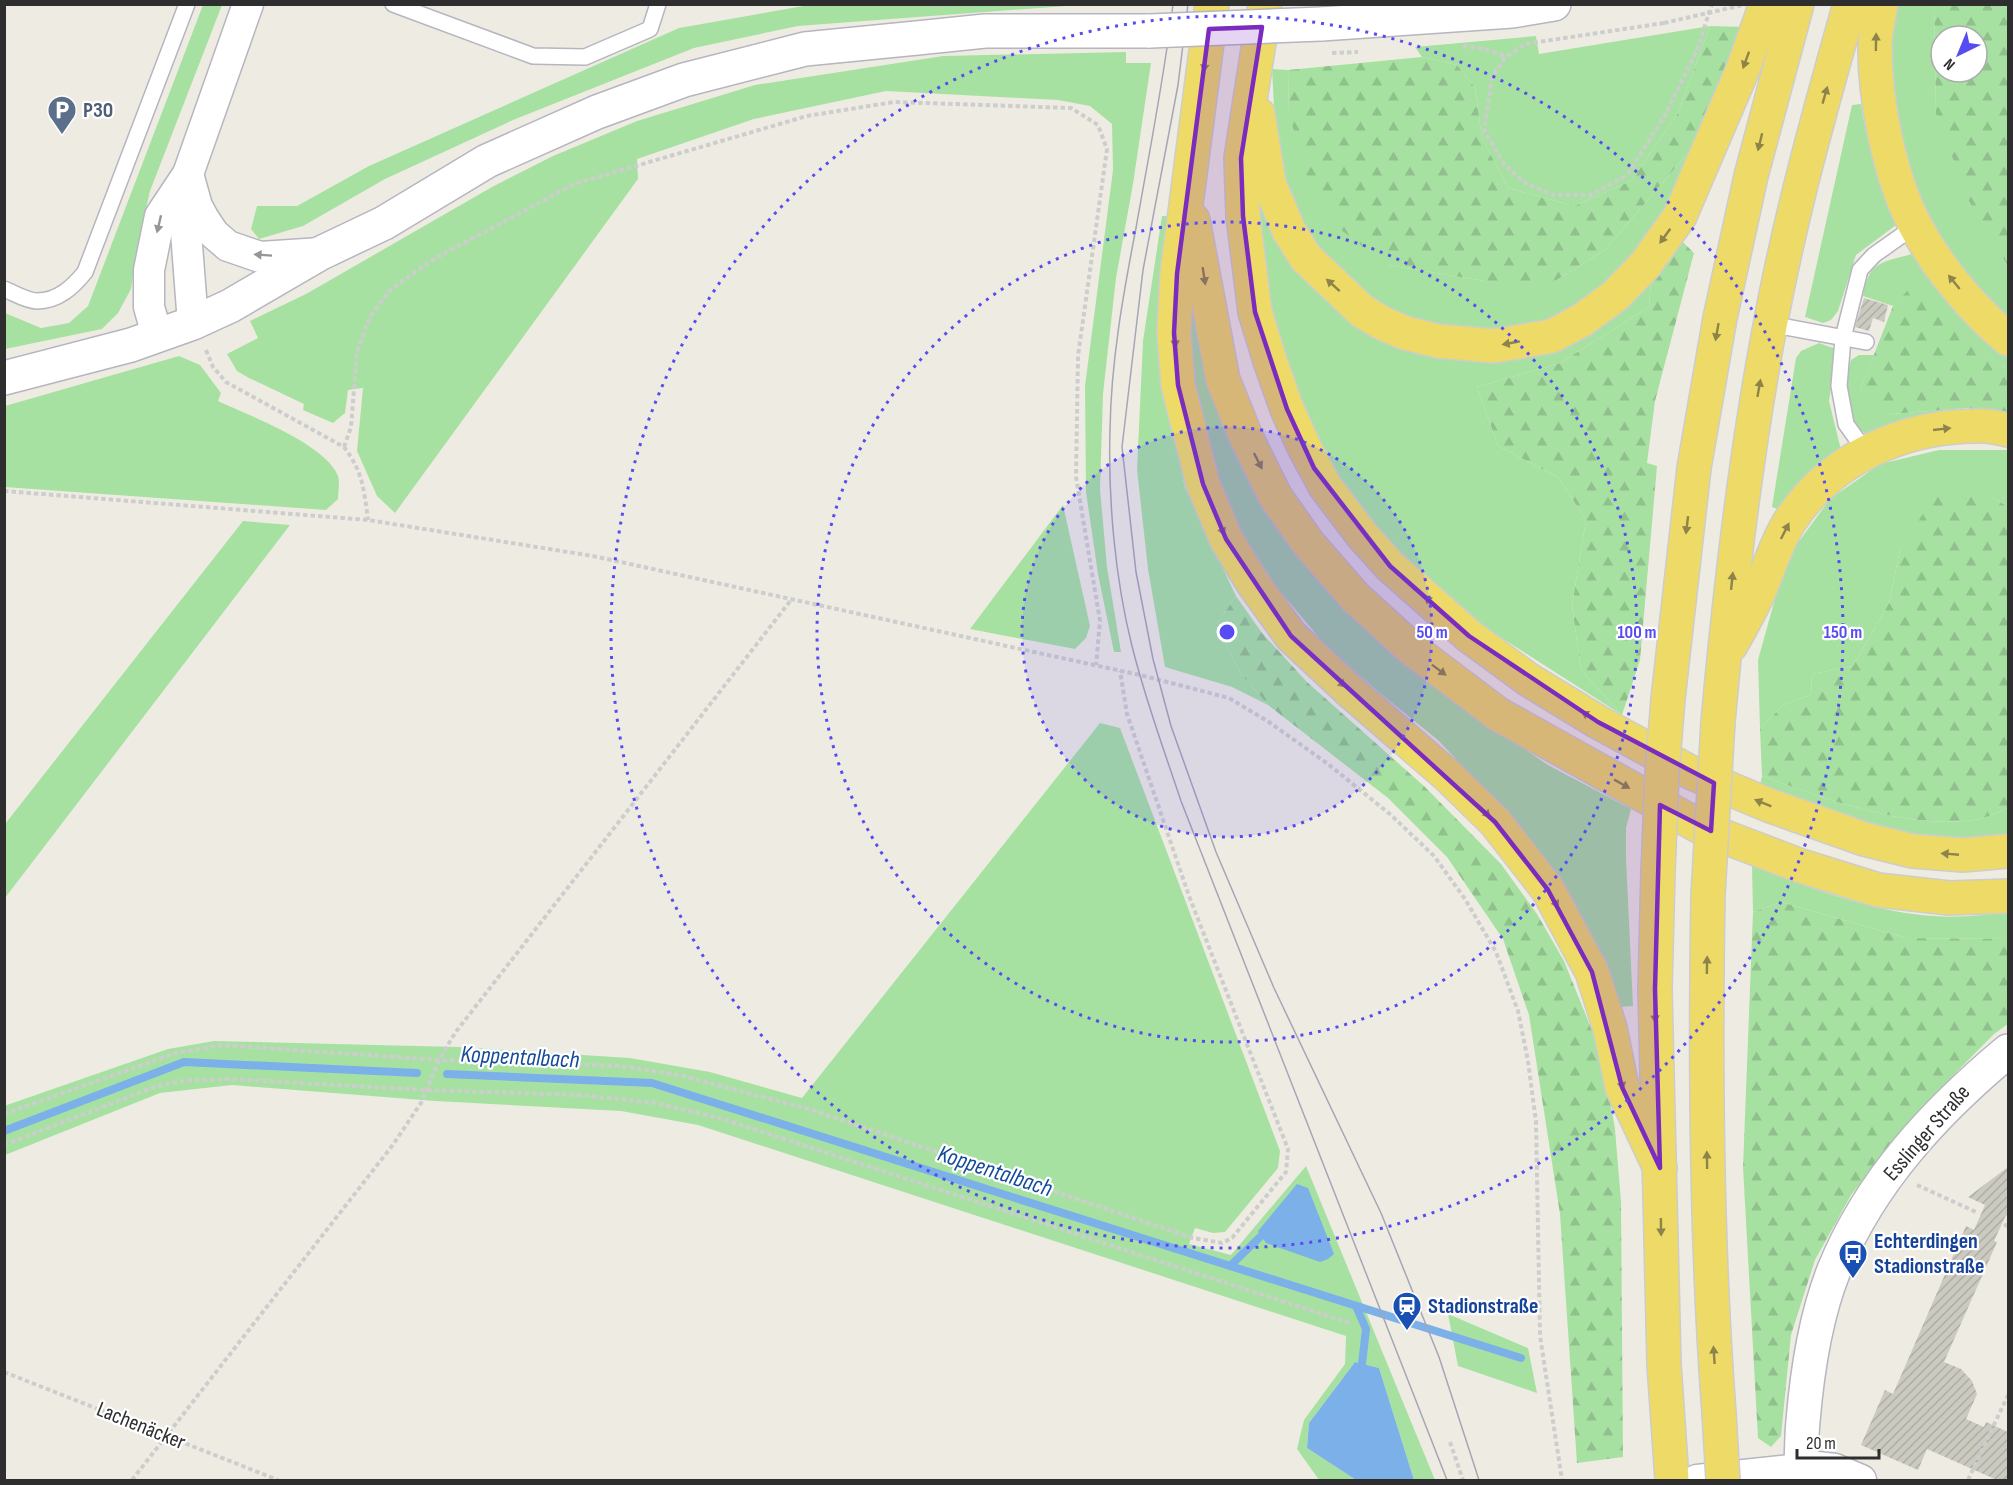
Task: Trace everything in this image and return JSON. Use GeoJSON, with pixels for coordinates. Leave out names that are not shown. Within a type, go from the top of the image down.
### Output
{"type":"FeatureCollection","features":[{"type":"Feature","properties":{"kind":"highway"},"geometry":{"type":"LineString","coordinates":[[1212,4],[1188,198],[1176,274],[1174,333],[1178,385],[1203,484],[1226,539],[1252,582],[1291,636],[1352,693],[1448,776],[1495,822],[1548,890],[1593,972],[1610,1028],[1622,1087],[1660,1168]]}},
{"type":"Feature","properties":{"kind":"highway"},"geometry":{"type":"LineString","coordinates":[[1265,4],[1241,158],[1243,216],[1255,312],[1287,409],[1314,468],[1362,535],[1390,566],[1469,636],[1529,680],[1598,722],[1692,774],[1832,828],[1912,851],[1963,855],[2008,850]]}},
{"type":"Feature","properties":{"kind":"highway"},"geometry":{"type":"LineString","coordinates":[[1255,74],[1259,128],[1269,183],[1289,231],[1306,258],[1362,311],[1382,323],[1405,333],[1438,341],[1494,346],[1552,336],[1582,320],[1615,296],[1645,265],[1680,216],[1743,69],[1766,4]]}},
{"type":"Feature","properties":{"kind":"highway"},"geometry":{"type":"LineString","coordinates":[[1672,1480],[1664,1364],[1655,989],[1662,774],[1668,699],[1694,468],[1719,318],[1751,176],[1797,4]]}},
{"type":"Feature","properties":{"kind":"highway"},"geometry":{"type":"LineString","coordinates":[[1723,1480],[1713,1337],[1706,1113],[1708,895],[1718,722],[1743,492],[1770,324],[1814,133],[1850,4]]}},
{"type":"Feature","properties":{"kind":"highway"},"geometry":{"type":"LineString","coordinates":[[1881,4],[1875,39],[1878,89],[1892,168],[1915,226],[1952,281],[2008,339]]}},
{"type":"Feature","properties":{"kind":"highway"},"geometry":{"type":"LineString","coordinates":[[1188,198],[1223,380],[1246,437],[1275,496],[1308,543],[1355,597],[1412,649],[1498,714],[1704,829],[1801,867],[1878,890],[1949,898],[2008,896]]}},
{"type":"Feature","properties":{"kind":"highway"},"geometry":{"type":"LineString","coordinates":[[1724,660],[1756,598],[1778,543],[1790,521],[1822,484],[1843,466],[1866,452],[1915,432],[1978,425],[2008,430]]}},
{"type":"Feature","properties":{"kind":"main road"},"geometry":{"type":"LineString","coordinates":[[4,378],[131,345],[230,306],[321,253],[384,223],[487,161],[597,112],[684,80],[806,50],[984,31],[1150,31],[1321,24],[1554,4]]}},
{"type":"Feature","properties":{"kind":"main road","name":"Esslinger Straße"},"geometry":{"type":"LineString","coordinates":[[1802,1477],[1802,1423],[1814,1350],[1834,1272],[1843,1251],[1884,1180],[1905,1151],[1956,1097],[2008,1051]]}},
{"type":"Feature","properties":{"kind":"street"},"geometry":{"type":"LineString","coordinates":[[157,335],[149,307],[149,270],[160,216],[188,174],[248,4]]}},
{"type":"Feature","properties":{"kind":"street"},"geometry":{"type":"LineString","coordinates":[[188,174],[197,206],[204,219],[214,234],[228,246],[260,257],[321,253]]}},
{"type":"Feature","properties":{"kind":"street"},"geometry":{"type":"LineString","coordinates":[[188,174],[186,232],[194,322]]}},
{"type":"Feature","properties":{"kind":"street"},"geometry":{"type":"LineString","coordinates":[[1697,1480],[1802,1477],[1817,1467],[1835,1469],[1861,1480]]}},
{"type":"Feature","properties":{"kind":"lane"},"geometry":{"type":"LineString","coordinates":[[4,290],[35,301],[54,298],[74,286],[85,272],[187,4]]}},
{"type":"Feature","properties":{"kind":"lane"},"geometry":{"type":"LineString","coordinates":[[393,4],[533,56],[585,57],[650,29],[658,4]]}},
{"type":"Feature","properties":{"kind":"lane"},"geometry":{"type":"LineString","coordinates":[[1866,452],[1846,424],[1839,386],[1843,338],[1860,270],[1874,255],[1915,226]]}},
{"type":"Feature","properties":{"kind":"lane"},"geometry":{"type":"LineString","coordinates":[[1770,324],[1866,342]]}},
{"type":"Feature","properties":{"kind":"path"},"geometry":{"type":"LineString","coordinates":[[1712,4],[1696,50],[1664,117],[1628,175],[1591,195],[1553,195],[1525,183],[1504,164],[1484,130],[1492,77],[1506,57],[1525,44],[1664,23],[1747,4]]}},
{"type":"Feature","properties":{"kind":"path"},"geometry":{"type":"LineString","coordinates":[[344,447],[351,427],[357,352],[370,318],[390,290],[434,259],[574,184],[807,116],[894,102],[1071,108],[1098,125],[1107,149],[1078,367],[1076,477],[1100,621],[1096,665]]}},
{"type":"Feature","properties":{"kind":"path"},"geometry":{"type":"LineString","coordinates":[[207,354],[226,382],[344,447],[356,463],[364,488],[368,520]]}},
{"type":"Feature","properties":{"kind":"path"},"geometry":{"type":"LineString","coordinates":[[4,491],[368,520],[593,556],[1096,665],[1229,698],[1269,722],[1328,764],[1391,816],[1434,856],[1465,899],[1496,952],[1518,1011],[1528,1061],[1536,1122],[1540,1336],[1562,1480]]}},
{"type":"Feature","properties":{"kind":"path"},"geometry":{"type":"LineString","coordinates":[[132,1480],[392,1146],[421,1104],[438,1060],[455,1033],[791,600]]}},
{"type":"Feature","properties":{"kind":"path"},"geometry":{"type":"LineString","coordinates":[[4,1114],[176,1053],[222,1045],[438,1060],[619,1066],[679,1075],[812,1110],[1193,1238],[1222,1243],[1232,1238],[1286,1172],[1288,1149],[1189,896],[1127,714],[1120,671]]}},
{"type":"Feature","properties":{"kind":"path"},"geometry":{"type":"LineString","coordinates":[[4,1145],[157,1086],[188,1080],[229,1079],[426,1090],[580,1095],[656,1103],[723,1119],[1348,1323]]}},
{"type":"Feature","properties":{"kind":"path"},"geometry":{"type":"LineString","coordinates":[[1911,1192],[1924,1176]]}},
{"type":"Feature","properties":{"kind":"path"},"geometry":{"type":"LineString","coordinates":[[1917,1185],[1978,1213]]}},
{"type":"Feature","properties":{"kind":"path","name":"Lachenäcker"},"geometry":{"type":"LineString","coordinates":[[4,1372],[278,1480]]}},
{"type":"Feature","properties":{"kind":"path"},"geometry":{"type":"LineString","coordinates":[[1968,1480],[2008,1395]]}},
{"type":"Feature","properties":{"kind":"path"},"geometry":{"type":"LineString","coordinates":[[1450,1442],[1463,1480]]}},
{"type":"Feature","properties":{"kind":"highlighted area"},"geometry":{"type":"Polygon","coordinates":[[[1262,27],[1241,158],[1243,216],[1255,312],[1287,409],[1314,468],[1390,566],[1469,636],[1598,722],[1714,783],[1711,831],[1660,805],[1655,989],[1660,1168],[1622,1087],[1592,972],[1548,890],[1495,822],[1291,636],[1226,539],[1203,484],[1178,385],[1174,333],[1177,274],[1209,29],[1262,27]]]}},
{"type":"Feature","properties":{"kind":"green space"},"geometry":{"type":"Polygon","coordinates":[[[815,4],[1080,5],[798,26],[694,48],[513,120],[385,179],[303,226],[259,239],[251,229],[257,206],[297,206],[369,166],[679,28],[815,4]]]}},
{"type":"Feature","properties":{"kind":"green space"},"geometry":{"type":"Polygon","coordinates":[[[203,5],[222,5],[150,191],[137,247],[131,289],[118,313],[102,329],[5,349],[5,313],[41,328],[69,323],[88,306],[203,5]]]}},
{"type":"Feature","properties":{"kind":"green space"},"geometry":{"type":"Polygon","coordinates":[[[1892,5],[1934,5],[1934,24],[1929,24],[1929,84],[1935,84],[1936,114],[2008,266],[2008,321],[1980,296],[1920,216],[1887,103],[1892,5]]]}},
{"type":"Feature","properties":{"kind":"green space"},"geometry":{"type":"Polygon","coordinates":[[[1934,5],[2008,5],[2008,266],[1969,201],[1936,114],[1935,84],[1989,84],[1989,24],[1934,24],[1934,5]]]}},
{"type":"Feature","properties":{"kind":"green space"},"geometry":{"type":"Polygon","coordinates":[[[1710,26],[1678,113],[1631,181],[1574,206],[1508,188],[1482,138],[1475,87],[1457,65],[1422,57],[1415,47],[1536,36],[1539,54],[1710,26]]]}},
{"type":"Feature","properties":{"kind":"green space"},"geometry":{"type":"Polygon","coordinates":[[[1710,26],[1746,27],[1706,132],[1605,250],[1555,281],[1484,281],[1388,265],[1337,227],[1305,172],[1289,113],[1288,70],[1422,57],[1457,65],[1475,87],[1482,138],[1508,188],[1574,206],[1631,181],[1678,113],[1710,26]]]}},
{"type":"Feature","properties":{"kind":"green space"},"geometry":{"type":"Polygon","coordinates":[[[1126,52],[1126,63],[1151,63],[1116,278],[1103,394],[1100,489],[1107,567],[1121,652],[1114,652],[1098,574],[1086,492],[1085,386],[1113,170],[1112,124],[1090,106],[1058,100],[886,91],[754,119],[637,159],[638,179],[395,513],[377,496],[357,451],[363,388],[348,390],[345,413],[333,423],[303,410],[304,404],[237,371],[227,354],[258,338],[250,321],[306,294],[492,187],[553,156],[637,121],[755,85],[943,56],[1126,52]]]}},
{"type":"Feature","properties":{"kind":"green space"},"geometry":{"type":"Polygon","coordinates":[[[1272,69],[1288,70],[1289,113],[1388,265],[1484,281],[1555,281],[1605,250],[1706,132],[1687,177],[1620,274],[1565,318],[1497,334],[1429,329],[1370,301],[1311,247],[1278,182],[1272,69]]]}},
{"type":"Feature","properties":{"kind":"green space"},"geometry":{"type":"Polygon","coordinates":[[[1861,104],[1875,165],[1896,225],[1856,255],[1838,311],[1831,320],[1823,323],[1805,317],[1852,105],[1861,104]]]}},
{"type":"Feature","properties":{"kind":"green space"},"geometry":{"type":"Polygon","coordinates":[[[1267,205],[1306,279],[1479,360],[1651,281],[1649,307],[1560,363],[1477,387],[1498,446],[1558,477],[1586,520],[1572,606],[1581,670],[1622,715],[1475,621],[1384,544],[1338,483],[1298,406],[1269,317],[1257,206],[1267,205]]]}},
{"type":"Feature","properties":{"kind":"green space"},"geometry":{"type":"Polygon","coordinates":[[[1162,216],[1167,216],[1160,300],[1165,390],[1185,488],[1236,596],[1216,625],[1241,674],[1268,705],[1232,687],[1165,667],[1148,569],[1137,470],[1143,341],[1162,216]]]}},
{"type":"Feature","properties":{"kind":"green space"},"geometry":{"type":"Polygon","coordinates":[[[1682,241],[1694,253],[1655,401],[1647,463],[1657,466],[1640,660],[1622,715],[1581,670],[1572,606],[1586,520],[1558,477],[1498,446],[1477,387],[1560,363],[1649,307],[1651,281],[1682,241]]]}},
{"type":"Feature","properties":{"kind":"green space"},"geometry":{"type":"Polygon","coordinates":[[[1912,254],[1946,300],[2008,357],[2008,370],[1908,291],[1893,306],[1863,296],[1869,276],[1878,265],[1912,254]]]}},
{"type":"Feature","properties":{"kind":"green space"},"geometry":{"type":"Polygon","coordinates":[[[1908,290],[1923,294],[1965,335],[2008,370],[2008,415],[1967,408],[1891,414],[1868,403],[1860,390],[1893,306],[1908,290]]]}},
{"type":"Feature","properties":{"kind":"green space"},"geometry":{"type":"Polygon","coordinates":[[[1194,305],[1310,568],[1369,632],[1438,690],[1548,765],[1631,809],[1626,828],[1626,859],[1633,1006],[1619,1007],[1571,895],[1513,819],[1438,740],[1326,646],[1276,586],[1237,524],[1217,482],[1195,397],[1186,306],[1194,305]]]}},
{"type":"Feature","properties":{"kind":"green space"},"geometry":{"type":"Polygon","coordinates":[[[1819,343],[1833,348],[1836,357],[1829,401],[1841,450],[1780,510],[1772,507],[1796,358],[1801,351],[1819,343]]]}},
{"type":"Feature","properties":{"kind":"green space"},"geometry":{"type":"Polygon","coordinates":[[[1859,355],[1874,355],[1860,390],[1891,414],[1967,408],[1913,420],[1867,435],[1852,423],[1844,385],[1851,360],[1859,355]]]}},
{"type":"Feature","properties":{"kind":"green space"},"geometry":{"type":"Polygon","coordinates":[[[179,356],[200,365],[221,393],[218,401],[266,422],[303,442],[331,464],[338,476],[338,499],[326,510],[5,487],[5,406],[179,356]]]}},
{"type":"Feature","properties":{"kind":"green space"},"geometry":{"type":"Polygon","coordinates":[[[1939,450],[2008,450],[2008,507],[1992,497],[1900,550],[1889,603],[1853,666],[1812,674],[1811,695],[1783,705],[1760,729],[1758,660],[1786,559],[1830,499],[1880,464],[1939,450]]]}},
{"type":"Feature","properties":{"kind":"green space"},"geometry":{"type":"Polygon","coordinates":[[[1938,490],[1992,497],[2008,507],[2008,808],[1974,820],[1947,822],[1920,820],[1866,810],[1762,776],[1760,729],[1783,705],[1811,695],[1812,674],[1853,666],[1889,603],[1900,550],[1938,490]]]}},
{"type":"Feature","properties":{"kind":"green space"},"geometry":{"type":"Polygon","coordinates":[[[1063,505],[1090,626],[1086,638],[1075,649],[970,629],[1063,505]]]}},
{"type":"Feature","properties":{"kind":"green space"},"geometry":{"type":"Polygon","coordinates":[[[243,521],[290,525],[5,898],[5,824],[243,521]]]}},
{"type":"Feature","properties":{"kind":"green space"},"geometry":{"type":"Polygon","coordinates":[[[1236,596],[1262,633],[1307,682],[1425,787],[1501,864],[1537,914],[1564,961],[1602,1055],[1615,1129],[1621,1202],[1623,1457],[1577,1463],[1560,1214],[1529,1015],[1503,939],[1447,857],[1388,798],[1268,705],[1241,674],[1216,625],[1236,596]]]}},
{"type":"Feature","properties":{"kind":"green space"},"geometry":{"type":"Polygon","coordinates":[[[1100,723],[1120,728],[1280,1151],[1278,1168],[1225,1232],[1213,1233],[1195,1228],[1189,1244],[1231,1255],[1306,1166],[1435,1480],[1414,1480],[1379,1368],[1355,1362],[1309,1423],[1307,1448],[1356,1480],[1319,1480],[1297,1449],[1304,1420],[1345,1364],[1346,1336],[698,1125],[621,1111],[435,1101],[232,1085],[160,1093],[5,1155],[4,1106],[168,1049],[214,1041],[458,1047],[630,1058],[710,1072],[802,1098],[1100,723]]]}},
{"type":"Feature","properties":{"kind":"green space"},"geometry":{"type":"Polygon","coordinates":[[[1762,776],[1866,810],[1920,820],[1947,822],[1974,820],[2008,808],[2008,836],[1989,841],[1906,839],[1759,791],[1762,776]]]}},
{"type":"Feature","properties":{"kind":"green space"},"geometry":{"type":"Polygon","coordinates":[[[1752,865],[1842,898],[1888,910],[1943,917],[2008,912],[2008,939],[1906,938],[1781,902],[1753,912],[1752,865]]]}},
{"type":"Feature","properties":{"kind":"green space"},"geometry":{"type":"Polygon","coordinates":[[[1781,902],[1906,938],[2008,939],[2008,1024],[1994,1034],[1919,1110],[1851,1195],[1815,1260],[1791,1335],[1781,1436],[1771,1447],[1758,1438],[1743,1167],[1753,912],[1781,902]]]}},
{"type":"Feature","properties":{"kind":"green space"},"geometry":{"type":"Polygon","coordinates":[[[1448,1314],[1528,1348],[1537,1393],[1458,1366],[1448,1314]]]}},
{"type":"Feature","properties":{"kind":"water"},"geometry":{"type":"Polygon","coordinates":[[[1297,1184],[1308,1188],[1334,1254],[1320,1262],[1266,1243],[1258,1231],[1297,1184]]]}},
{"type":"Feature","properties":{"kind":"water"},"geometry":{"type":"Polygon","coordinates":[[[1355,1362],[1379,1368],[1414,1480],[1356,1480],[1307,1448],[1309,1423],[1355,1362]]]}},
{"type":"Feature","properties":{"kind":"building"},"geometry":{"type":"Polygon","coordinates":[[[1864,298],[1888,305],[1884,322],[1873,318],[1869,331],[1855,327],[1864,298]]]}},
{"type":"Feature","properties":{"kind":"building"},"geometry":{"type":"Polygon","coordinates":[[[2008,1167],[2008,1216],[2006,1215],[1994,1241],[1997,1242],[1944,1362],[1961,1369],[1972,1381],[1977,1394],[1966,1419],[1984,1427],[1986,1422],[2008,1432],[2008,1480],[1997,1480],[1927,1449],[1918,1470],[1861,1445],[1885,1390],[1893,1394],[1966,1226],[1974,1230],[1985,1205],[1968,1197],[2008,1167]]]}},
{"type":"Feature","properties":{"kind":"waterway","name":"Koppentalbach"},"geometry":{"type":"LineString","coordinates":[[4,1131],[184,1062],[417,1073]]}},
{"type":"Feature","properties":{"kind":"waterway","name":"Koppentalbach"},"geometry":{"type":"LineString","coordinates":[[447,1074],[652,1083],[1521,1358]]}},
{"type":"Feature","properties":{"kind":"waterway"},"geometry":{"type":"LineString","coordinates":[[1230,1266],[1261,1236]]}},
{"type":"Feature","properties":{"kind":"waterway"},"geometry":{"type":"LineString","coordinates":[[1356,1306],[1366,1329],[1362,1364]]}},
{"type":"Feature","properties":{"kind":"tram line"},"geometry":{"type":"LineString","coordinates":[[1173,4],[1161,88],[1115,354],[1110,430],[1110,483],[1121,594],[1143,685],[1181,801],[1447,1480]]}},
{"type":"Feature","properties":{"kind":"tram line"},"geometry":{"type":"LineString","coordinates":[[1188,4],[1178,85],[1143,270],[1122,447],[1136,572],[1153,659],[1171,726],[1216,852],[1274,988],[1381,1213],[1439,1357],[1479,1480]]}},
{"type":"Feature","properties":{"kind":"place","name":"P30"},"geometry":{"type":"Point","coordinates":[62,136]}},
{"type":"Feature","properties":{"kind":"place","name":"Echterdingen Stadionstraße"},"geometry":{"type":"Point","coordinates":[1853,1280]}},
{"type":"Feature","properties":{"kind":"place","name":"Stadionstraße"},"geometry":{"type":"Point","coordinates":[1407,1332]}}]}
